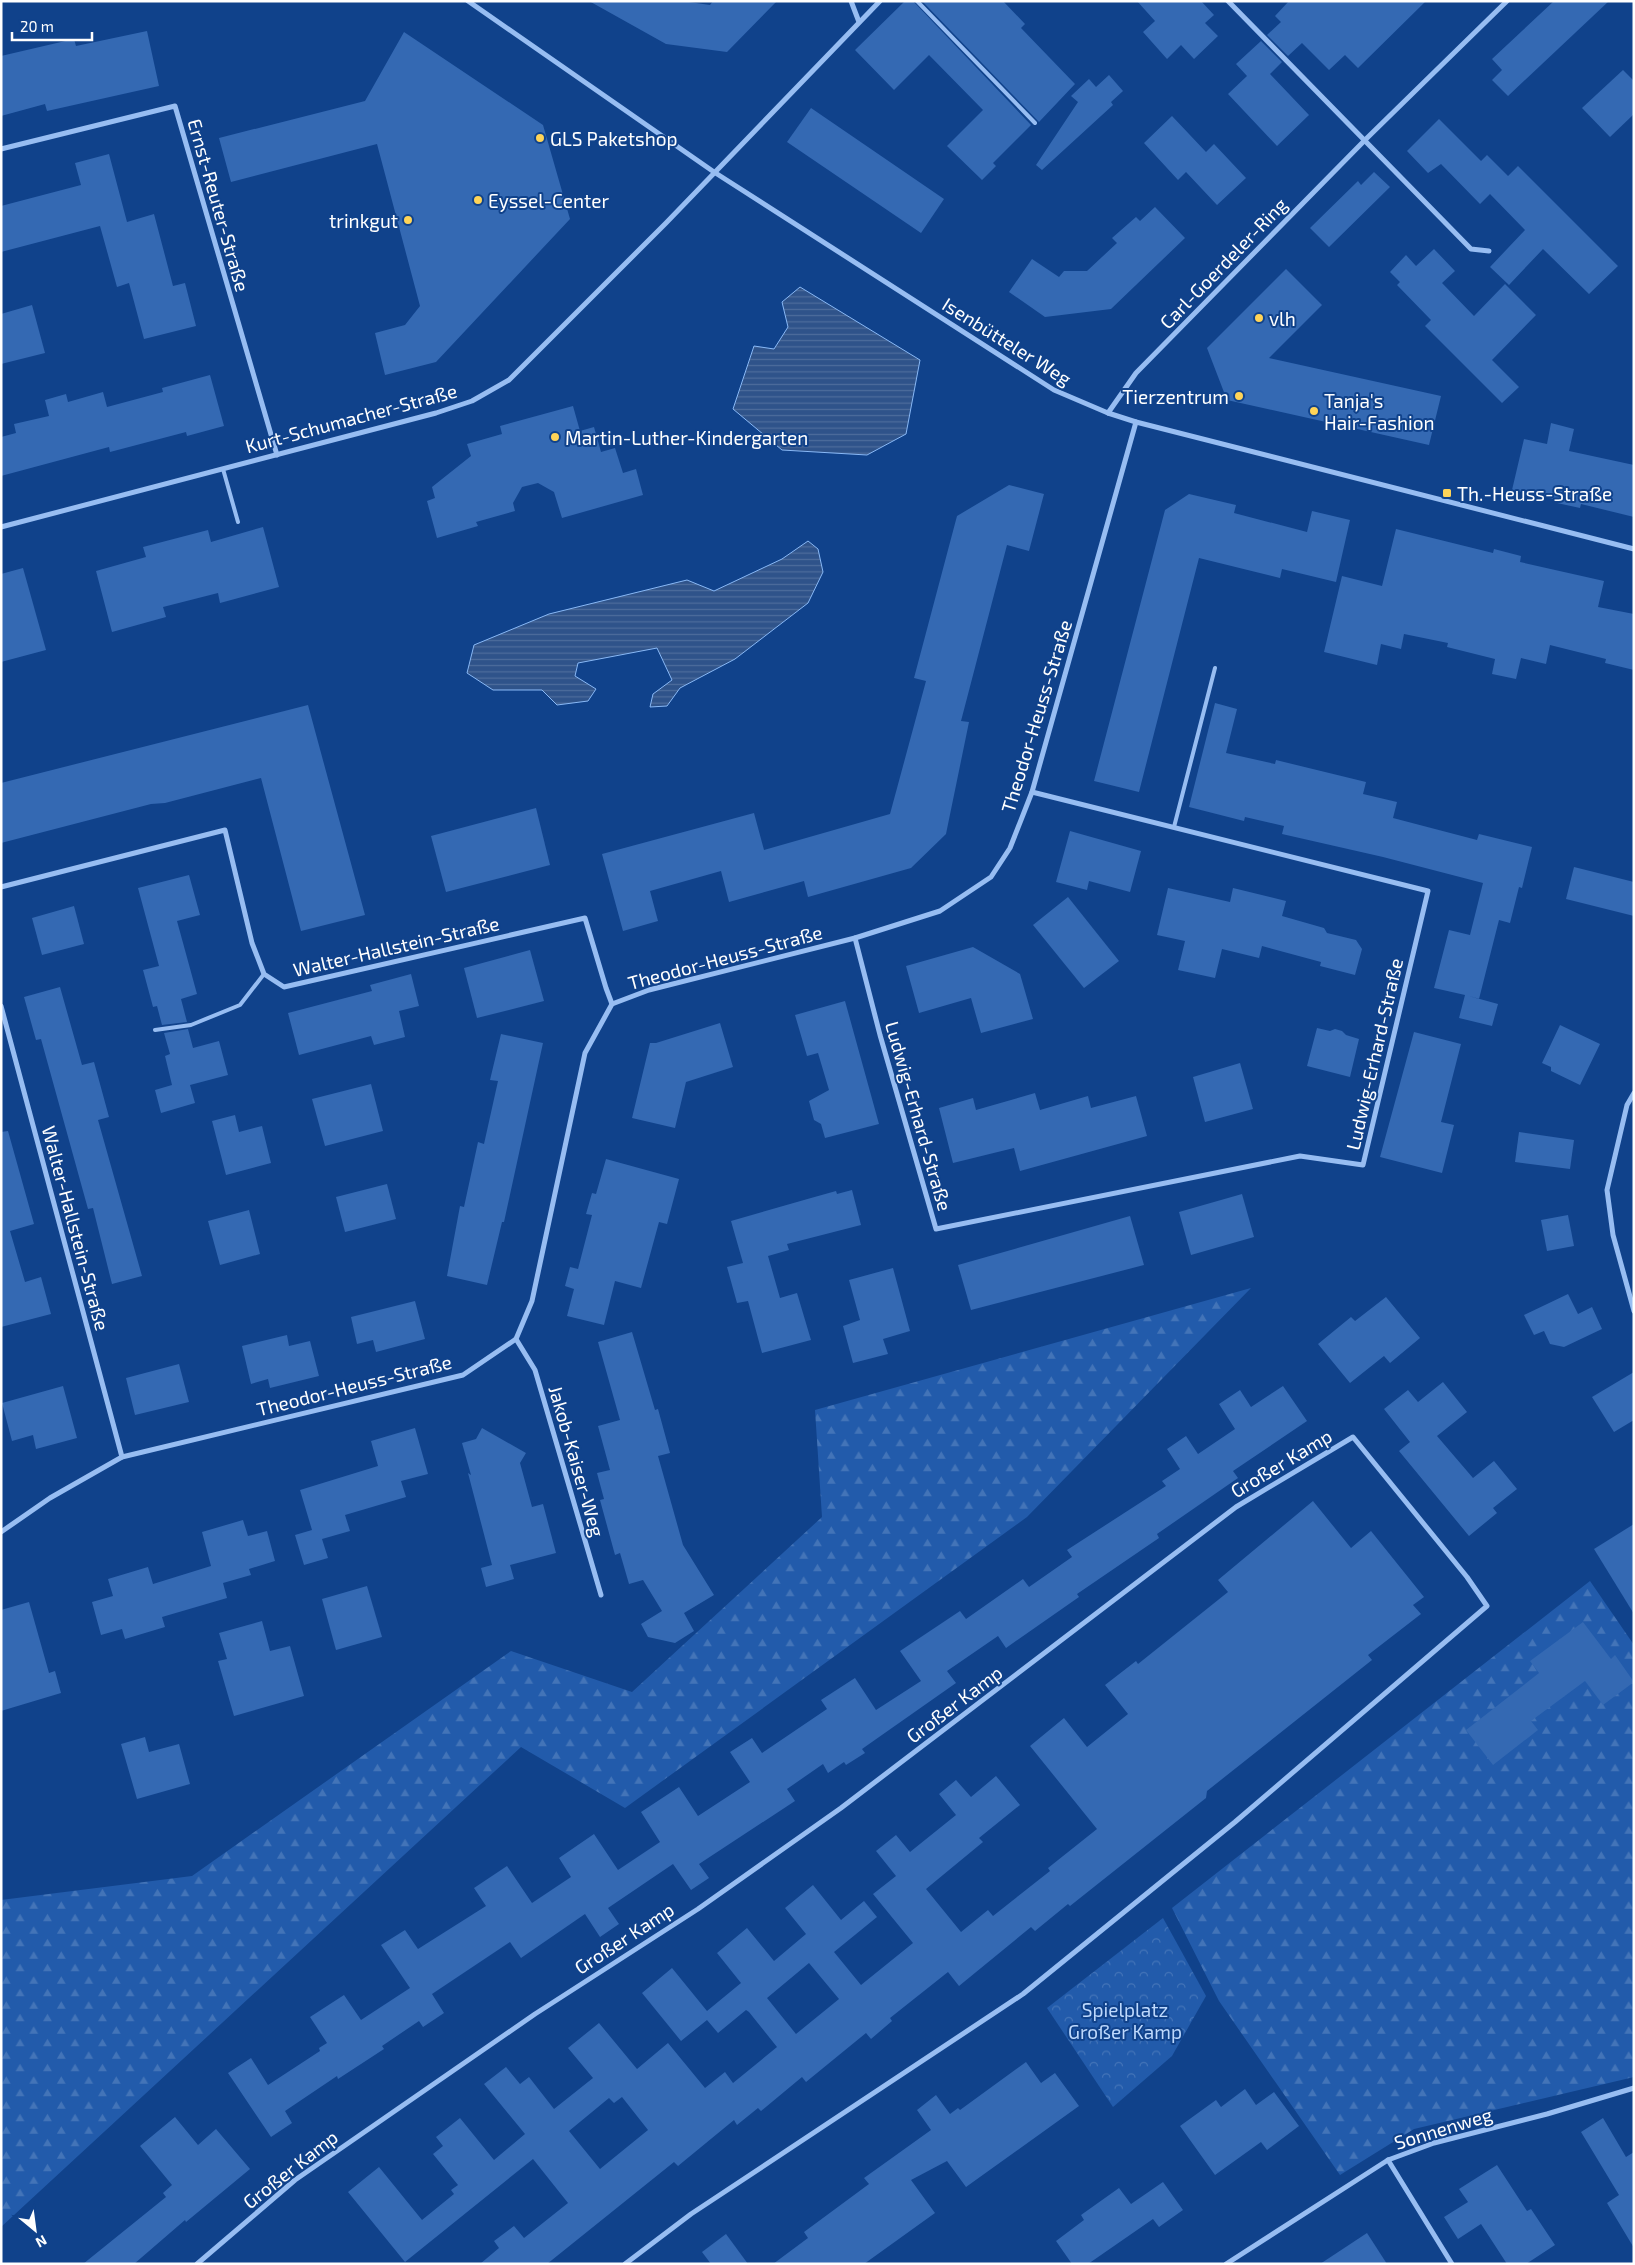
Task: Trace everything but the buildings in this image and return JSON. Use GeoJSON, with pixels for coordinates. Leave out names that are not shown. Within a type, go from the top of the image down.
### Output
{"type":"FeatureCollection","features":[{"type":"Feature","properties":{"kind":"street","name":"Isenbütteler Weg"},"geometry":{"type":"LineString","coordinates":[[468,1],[714,172],[1054,390],[1108,413],[1136,422],[1634,549]]}},
{"type":"Feature","properties":{"kind":"street"},"geometry":{"type":"LineString","coordinates":[[851,1],[859,22]]}},
{"type":"Feature","properties":{"kind":"street","name":"Kurt-Schumacher-Straße"},"geometry":{"type":"LineString","coordinates":[[1,527],[436,413],[472,401],[509,380],[573,317],[880,1]]}},
{"type":"Feature","properties":{"kind":"street"},"geometry":{"type":"LineString","coordinates":[[1228,1],[1366,139],[1471,249],[1489,251]]}},
{"type":"Feature","properties":{"kind":"street","name":"Carl-Goerdeler-Ring"},"geometry":{"type":"LineString","coordinates":[[1108,413],[1136,373],[1366,139],[1506,1]]}},
{"type":"Feature","properties":{"kind":"street","name":"Ernst-Reuter-Straße"},"geometry":{"type":"LineString","coordinates":[[1,150],[175,106],[277,455]]}},
{"type":"Feature","properties":{"kind":"street","name":"Theodor-Heuss-Straße"},"geometry":{"type":"LineString","coordinates":[[1,1532],[50,1498],[122,1456],[463,1375],[516,1340],[532,1301],[585,1053],[612,1004],[649,990],[855,938],[940,911],[991,877],[1010,848],[1032,792],[1136,422]]}},
{"type":"Feature","properties":{"kind":"street","name":"Ludwig-Erhard-Straße"},"geometry":{"type":"LineString","coordinates":[[855,938],[880,1035],[936,1229],[1300,1156],[1363,1165],[1428,891],[1032,792]]}},
{"type":"Feature","properties":{"kind":"street"},"geometry":{"type":"LineString","coordinates":[[1,887],[225,830],[252,943],[264,974]]}},
{"type":"Feature","properties":{"kind":"street","name":"Walter-Hallstein-Straße"},"geometry":{"type":"LineString","coordinates":[[264,974],[284,987],[585,918],[612,1004]]}},
{"type":"Feature","properties":{"kind":"street","name":"Walter-Hallstein-Straße"},"geometry":{"type":"LineString","coordinates":[[1,1006],[122,1456]]}},
{"type":"Feature","properties":{"kind":"street"},"geometry":{"type":"LineString","coordinates":[[1634,1093],[1627,1105],[1607,1190],[1613,1235],[1634,1311]]}},
{"type":"Feature","properties":{"kind":"street","name":"Jakob-Kaiser-Weg"},"geometry":{"type":"LineString","coordinates":[[516,1340],[535,1370],[602,1595]]}},
{"type":"Feature","properties":{"kind":"street","name":"Großer Kamp"},"geometry":{"type":"LineString","coordinates":[[197,2264],[294,2180],[535,2014],[698,1909],[841,1808],[1236,1507],[1353,1437],[1467,1577],[1487,1606],[1243,1816],[1023,1994],[691,2214],[625,2264]]}},
{"type":"Feature","properties":{"kind":"street","name":"Sonnenweg"},"geometry":{"type":"LineString","coordinates":[[1226,2264],[1388,2160],[1434,2143],[1548,2114],[1634,2088]]}},
{"type":"Feature","properties":{"kind":"street"},"geometry":{"type":"LineString","coordinates":[[1388,2160],[1452,2264]]}},
{"type":"Feature","properties":{"kind":"lane"},"geometry":{"type":"LineString","coordinates":[[917,1],[1035,123]]}},
{"type":"Feature","properties":{"kind":"lane"},"geometry":{"type":"LineString","coordinates":[[223,468],[238,522]]}},
{"type":"Feature","properties":{"kind":"lane"},"geometry":{"type":"LineString","coordinates":[[1174,827],[1215,668]]}},
{"type":"Feature","properties":{"kind":"lane"},"geometry":{"type":"LineString","coordinates":[[155,1030],[191,1025],[240,1005],[264,974]]}},
{"type":"Feature","properties":{"kind":"green space"},"geometry":{"type":"Polygon","coordinates":[[[1251,1288],[1027,1517],[625,1808],[521,1747],[1,2227],[1,1900],[192,1876],[511,1651],[632,1692],[822,1517],[815,1410],[1251,1288]]]}},
{"type":"Feature","properties":{"kind":"green space"},"geometry":{"type":"Polygon","coordinates":[[[1590,1581],[1634,1645],[1634,2077],[1414,2129],[1340,2175],[1219,2001],[1172,1908],[1590,1581]]]}},
{"type":"Feature","properties":{"kind":"green space","name":"Spielplatz Großer Kamp"},"geometry":{"type":"Polygon","coordinates":[[[1163,1918],[1206,1996],[1172,2056],[1113,2107],[1047,2008],[1163,1918]]]}},
{"type":"Feature","properties":{"kind":"shaded area"},"geometry":{"type":"Polygon","coordinates":[[[800,287],[920,360],[906,434],[867,455],[782,450],[733,409],[754,346],[774,349],[788,327],[782,302],[800,287]]]}},
{"type":"Feature","properties":{"kind":"shaded area"},"geometry":{"type":"Polygon","coordinates":[[[808,541],[818,549],[823,572],[808,603],[735,659],[680,688],[667,706],[650,707],[653,694],[672,680],[657,648],[578,663],[575,676],[596,689],[588,701],[557,705],[542,690],[493,690],[467,673],[474,645],[549,614],[687,580],[714,591],[782,559],[808,541]]]}},
{"type":"Feature","properties":{"kind":"place","name":"GLS Paketshop"},"geometry":{"type":"Point","coordinates":[540,138]}},
{"type":"Feature","properties":{"kind":"place","name":"Eyssel-Center"},"geometry":{"type":"Point","coordinates":[478,200]}},
{"type":"Feature","properties":{"kind":"place","name":"trinkgut"},"geometry":{"type":"Point","coordinates":[408,220]}},
{"type":"Feature","properties":{"kind":"place","name":"vlh"},"geometry":{"type":"Point","coordinates":[1259,318]}},
{"type":"Feature","properties":{"kind":"place","name":"Tierzentrum"},"geometry":{"type":"Point","coordinates":[1239,396]}},
{"type":"Feature","properties":{"kind":"place","name":"Tanja's Hair-Fashion"},"geometry":{"type":"Point","coordinates":[1314,411]}},
{"type":"Feature","properties":{"kind":"place","name":"Martin-Luther-Kindergarten"},"geometry":{"type":"Point","coordinates":[555,437]}},
{"type":"Feature","properties":{"kind":"place","name":"Th.-Heuss-Straße"},"geometry":{"type":"Point","coordinates":[1447,493]}}]}
